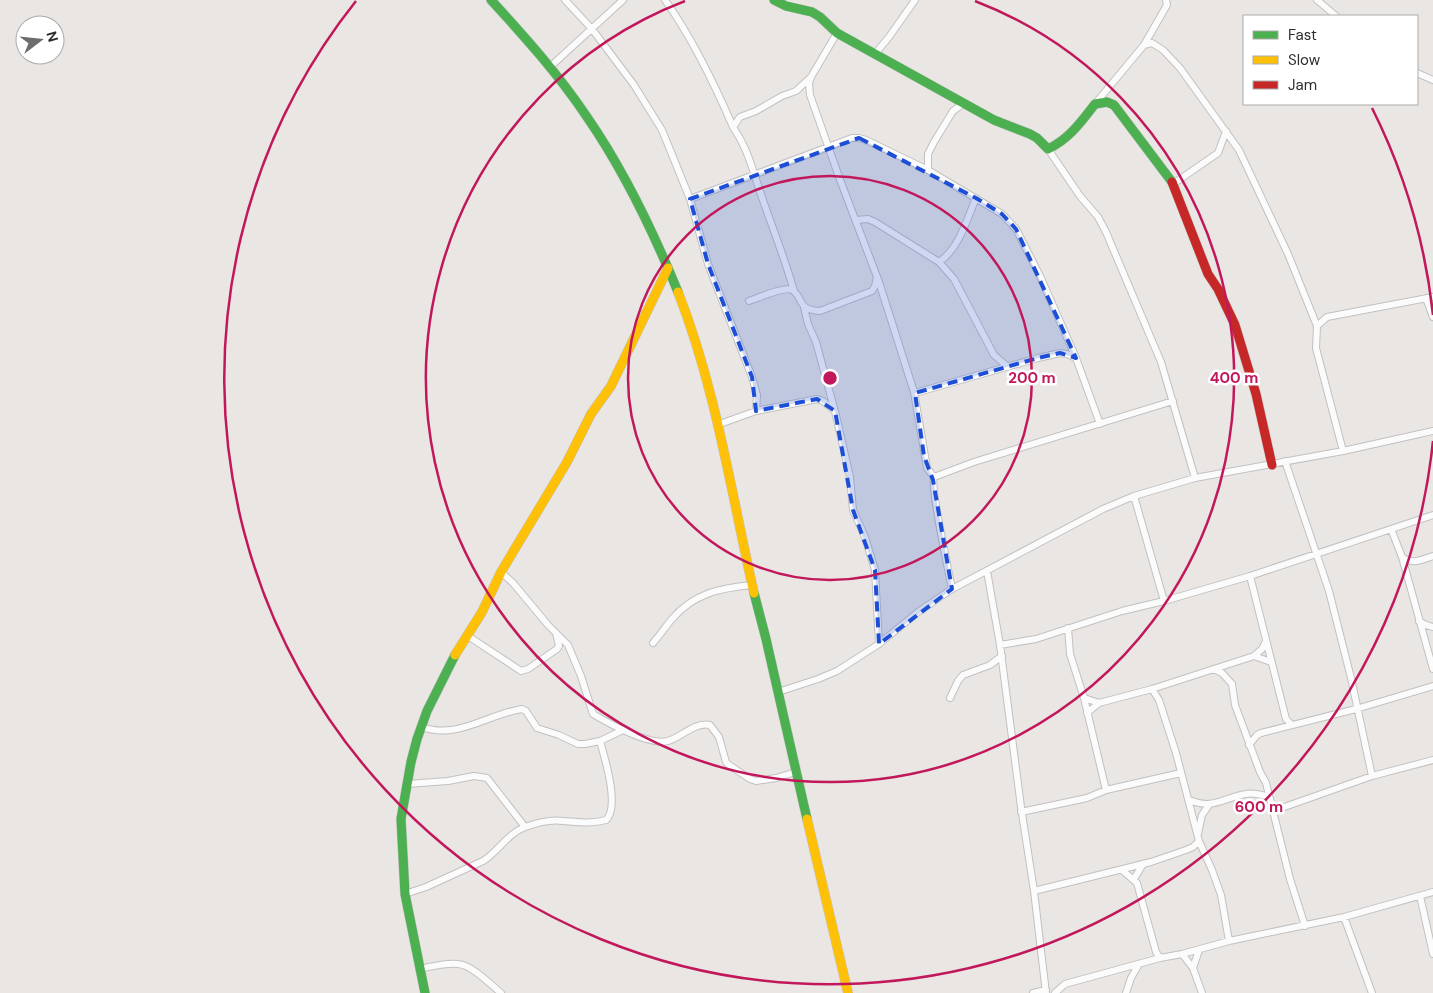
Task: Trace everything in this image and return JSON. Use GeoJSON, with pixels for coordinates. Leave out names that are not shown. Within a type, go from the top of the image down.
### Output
{"type":"FeatureCollection","features":[{"type":"Feature","properties":{"kind":"street"},"geometry":{"type":"LineString","coordinates":[[491,0],[551,66],[594,125],[616,161],[634,193],[668,268],[696,344],[737,508],[752,585],[762,619],[848,993]]}},
{"type":"Feature","properties":{"kind":"street"},"geometry":{"type":"LineString","coordinates":[[565,0],[592,29],[634,85],[662,130],[690,199],[708,264],[752,377],[757,395],[756,411]]}},
{"type":"Feature","properties":{"kind":"street"},"geometry":{"type":"LineString","coordinates":[[551,66],[623,0]]}},
{"type":"Feature","properties":{"kind":"street"},"geometry":{"type":"LineString","coordinates":[[665,0],[677,17],[708,74],[749,156],[754,176],[785,259],[794,291],[804,307],[808,324],[816,342],[835,411],[850,477],[853,510],[865,537],[875,570],[880,644]]}},
{"type":"Feature","properties":{"kind":"street"},"geometry":{"type":"LineString","coordinates":[[774,0],[787,7],[810,11],[819,16],[837,33],[994,120],[1037,138],[1048,149],[1080,196],[1098,217],[1106,232],[1160,362],[1195,478]]}},
{"type":"Feature","properties":{"kind":"street"},"geometry":{"type":"LineString","coordinates":[[875,54],[914,0]]}},
{"type":"Feature","properties":{"kind":"street"},"geometry":{"type":"LineString","coordinates":[[1048,149],[1059,144],[1070,135],[1144,45],[1167,5],[1166,0]]}},
{"type":"Feature","properties":{"kind":"street"},"geometry":{"type":"LineString","coordinates":[[1317,0],[1335,15]]}},
{"type":"Feature","properties":{"kind":"street"},"geometry":{"type":"LineString","coordinates":[[733,127],[736,120],[740,117],[796,91],[806,83],[837,33]]}},
{"type":"Feature","properties":{"kind":"street"},"geometry":{"type":"LineString","coordinates":[[1144,45],[1150,43],[1157,44],[1180,68],[1239,150],[1288,254],[1317,326],[1316,348],[1343,451]]}},
{"type":"Feature","properties":{"kind":"street"},"geometry":{"type":"LineString","coordinates":[[1418,73],[1433,80]]}},
{"type":"Feature","properties":{"kind":"street"},"geometry":{"type":"LineString","coordinates":[[811,76],[809,83],[810,95],[877,275],[915,393],[923,437],[924,456],[927,468],[934,478],[935,498],[952,590]]}},
{"type":"Feature","properties":{"kind":"street"},"geometry":{"type":"LineString","coordinates":[[796,91],[810,95]]}},
{"type":"Feature","properties":{"kind":"street"},"geometry":{"type":"LineString","coordinates":[[951,96],[953,111]]}},
{"type":"Feature","properties":{"kind":"street"},"geometry":{"type":"LineString","coordinates":[[1095,104],[1107,102],[1114,105],[1173,184],[1208,274],[1218,289],[1235,325],[1256,394],[1272,464]]}},
{"type":"Feature","properties":{"kind":"street"},"geometry":{"type":"LineString","coordinates":[[928,170],[928,154],[953,111],[964,103]]}},
{"type":"Feature","properties":{"kind":"street"},"geometry":{"type":"LineString","coordinates":[[1173,184],[1218,153],[1226,131]]}},
{"type":"Feature","properties":{"kind":"street"},"geometry":{"type":"LineString","coordinates":[[690,199],[852,138],[859,138],[928,170],[1002,214],[1016,229],[1040,276],[1076,358],[1100,424]]}},
{"type":"Feature","properties":{"kind":"street"},"geometry":{"type":"LineString","coordinates":[[912,162],[928,154]]}},
{"type":"Feature","properties":{"kind":"street"},"geometry":{"type":"LineString","coordinates":[[939,262],[949,253],[961,233],[976,198]]}},
{"type":"Feature","properties":{"kind":"street"},"geometry":{"type":"LineString","coordinates":[[856,220],[868,219],[875,222],[939,262],[954,280],[994,355],[1008,367]]}},
{"type":"Feature","properties":{"kind":"street"},"geometry":{"type":"LineString","coordinates":[[425,993],[405,894],[401,820],[411,762],[427,711],[451,662],[482,612],[500,572],[567,462],[591,414],[611,386],[668,268]]}},
{"type":"Feature","properties":{"kind":"street"},"geometry":{"type":"LineString","coordinates":[[804,307],[820,311],[872,291],[877,275]]}},
{"type":"Feature","properties":{"kind":"street"},"geometry":{"type":"LineString","coordinates":[[749,301],[786,290],[794,291]]}},
{"type":"Feature","properties":{"kind":"street"},"geometry":{"type":"LineString","coordinates":[[1317,326],[1328,317],[1430,298],[1433,317]]}},
{"type":"Feature","properties":{"kind":"street"},"geometry":{"type":"LineString","coordinates":[[915,393],[1060,353],[1076,358]]}},
{"type":"Feature","properties":{"kind":"street"},"geometry":{"type":"LineString","coordinates":[[917,402],[930,389]]}},
{"type":"Feature","properties":{"kind":"street"},"geometry":{"type":"LineString","coordinates":[[717,425],[756,411],[817,399],[824,400],[835,411]]}},
{"type":"Feature","properties":{"kind":"street"},"geometry":{"type":"LineString","coordinates":[[934,478],[974,462],[1173,401]]}},
{"type":"Feature","properties":{"kind":"street"},"geometry":{"type":"LineString","coordinates":[[778,692],[837,671],[880,644],[918,612],[952,590],[1104,509],[1134,496],[1195,478],[1343,451],[1433,431]]}},
{"type":"Feature","properties":{"kind":"street"},"geometry":{"type":"LineString","coordinates":[[1285,461],[1329,591],[1351,678],[1356,709],[1366,743],[1372,776]]}},
{"type":"Feature","properties":{"kind":"street"},"geometry":{"type":"LineString","coordinates":[[1134,496],[1164,601]]}},
{"type":"Feature","properties":{"kind":"street"},"geometry":{"type":"LineString","coordinates":[[1000,644],[1036,638],[1122,611],[1250,576],[1433,515]]}},
{"type":"Feature","properties":{"kind":"street"},"geometry":{"type":"LineString","coordinates":[[1391,529],[1402,557],[1433,669]]}},
{"type":"Feature","properties":{"kind":"street"},"geometry":{"type":"LineString","coordinates":[[1402,557],[1408,562],[1413,562],[1433,556]]}},
{"type":"Feature","properties":{"kind":"street"},"geometry":{"type":"LineString","coordinates":[[987,571],[1002,656],[1046,991],[1034,993]]}},
{"type":"Feature","properties":{"kind":"street"},"geometry":{"type":"LineString","coordinates":[[500,572],[514,583],[548,625],[568,645],[593,714],[623,730],[660,742],[668,741],[698,726],[710,725],[719,737],[726,762],[750,779],[756,781],[776,778],[796,772]]}},
{"type":"Feature","properties":{"kind":"street"},"geometry":{"type":"LineString","coordinates":[[1250,576],[1286,719],[1292,725]]}},
{"type":"Feature","properties":{"kind":"street"},"geometry":{"type":"LineString","coordinates":[[653,643],[673,618],[698,598],[715,590],[752,585]]}},
{"type":"Feature","properties":{"kind":"street"},"geometry":{"type":"LineString","coordinates":[[1419,621],[1426,626],[1433,627]]}},
{"type":"Feature","properties":{"kind":"street"},"geometry":{"type":"LineString","coordinates":[[1068,628],[1070,654],[1084,698],[1106,790]]}},
{"type":"Feature","properties":{"kind":"street"},"geometry":{"type":"LineString","coordinates":[[468,636],[521,671],[528,669],[557,650],[559,646],[556,631]]}},
{"type":"Feature","properties":{"kind":"street"},"geometry":{"type":"LineString","coordinates":[[1087,713],[1099,703],[1152,689],[1254,656],[1262,649],[1266,641]]}},
{"type":"Feature","properties":{"kind":"street"},"geometry":{"type":"LineString","coordinates":[[950,698],[958,681],[964,675],[990,665],[1002,656]]}},
{"type":"Feature","properties":{"kind":"street"},"geometry":{"type":"LineString","coordinates":[[1254,656],[1271,662]]}},
{"type":"Feature","properties":{"kind":"street"},"geometry":{"type":"LineString","coordinates":[[1228,678],[1229,664]]}},
{"type":"Feature","properties":{"kind":"street"},"geometry":{"type":"LineString","coordinates":[[1214,668],[1228,678],[1232,684],[1235,705],[1249,745],[1266,783],[1290,879],[1305,926]]}},
{"type":"Feature","properties":{"kind":"street"},"geometry":{"type":"LineString","coordinates":[[1249,745],[1257,735],[1356,709],[1433,686]]}},
{"type":"Feature","properties":{"kind":"street"},"geometry":{"type":"LineString","coordinates":[[1152,689],[1159,700],[1189,800],[1198,839],[1221,895],[1229,941]]}},
{"type":"Feature","properties":{"kind":"street"},"geometry":{"type":"LineString","coordinates":[[1084,698],[1099,703]]}},
{"type":"Feature","properties":{"kind":"street"},"geometry":{"type":"LineString","coordinates":[[422,727],[430,730],[468,727],[522,709],[526,711],[539,729],[559,735],[578,744],[600,741],[623,730]]}},
{"type":"Feature","properties":{"kind":"street"},"geometry":{"type":"LineString","coordinates":[[405,894],[426,887],[489,858],[507,838],[525,827],[556,821],[596,823],[606,820],[611,811],[610,790],[607,766],[600,741]]}},
{"type":"Feature","properties":{"kind":"street"},"geometry":{"type":"LineString","coordinates":[[1273,811],[1372,776],[1433,760]]}},
{"type":"Feature","properties":{"kind":"street"},"geometry":{"type":"LineString","coordinates":[[1021,812],[1087,798],[1106,790],[1181,773]]}},
{"type":"Feature","properties":{"kind":"street"},"geometry":{"type":"LineString","coordinates":[[407,784],[448,781],[474,776],[487,778],[525,827]]}},
{"type":"Feature","properties":{"kind":"street"},"geometry":{"type":"LineString","coordinates":[[1189,800],[1201,805],[1209,805],[1247,793],[1269,797]]}},
{"type":"Feature","properties":{"kind":"street"},"geometry":{"type":"LineString","coordinates":[[1034,891],[1122,870],[1193,847],[1198,839],[1202,815],[1209,805]]}},
{"type":"Feature","properties":{"kind":"street"},"geometry":{"type":"LineString","coordinates":[[1134,879],[1143,864]]}},
{"type":"Feature","properties":{"kind":"street"},"geometry":{"type":"LineString","coordinates":[[1122,870],[1134,879],[1140,891],[1156,952],[1160,958]]}},
{"type":"Feature","properties":{"kind":"street"},"geometry":{"type":"LineString","coordinates":[[1055,993],[1065,984],[1160,958],[1199,950],[1229,941],[1344,917],[1433,892]]}},
{"type":"Feature","properties":{"kind":"street"},"geometry":{"type":"LineString","coordinates":[[1420,896],[1433,954]]}},
{"type":"Feature","properties":{"kind":"street"},"geometry":{"type":"LineString","coordinates":[[1344,917],[1372,993]]}},
{"type":"Feature","properties":{"kind":"street"},"geometry":{"type":"LineString","coordinates":[[1193,968],[1199,950]]}},
{"type":"Feature","properties":{"kind":"street"},"geometry":{"type":"LineString","coordinates":[[1182,954],[1193,968],[1202,993]]}},
{"type":"Feature","properties":{"kind":"street"},"geometry":{"type":"LineString","coordinates":[[419,969],[446,964],[463,965],[471,969],[501,993]]}},
{"type":"Feature","properties":{"kind":"street"},"geometry":{"type":"LineString","coordinates":[[1126,993],[1131,978],[1140,964]]}},
{"type":"Feature","properties":{"kind":"highlighted area"},"geometry":{"type":"Polygon","coordinates":[[[859,138],[976,198],[1002,214],[1016,229],[1076,358],[1060,353],[915,393],[924,456],[933,480],[952,589],[879,644],[875,570],[853,510],[835,411],[817,399],[756,411],[752,377],[708,264],[690,199],[859,138]]]}},
{"type":"Feature","properties":{"kind":"traffic: fast"},"geometry":{"type":"LineString","coordinates":[[491,0],[553,71],[601,138],[626,180],[659,247],[678,292]]}},
{"type":"Feature","properties":{"kind":"traffic: fast"},"geometry":{"type":"LineString","coordinates":[[774,0],[786,6],[812,12],[837,33],[994,120],[1030,134],[1048,149],[1062,140],[1080,124],[1095,104],[1107,102],[1114,105],[1172,182]]}},
{"type":"Feature","properties":{"kind":"traffic: fast"},"geometry":{"type":"LineString","coordinates":[[754,593],[807,819]]}},
{"type":"Feature","properties":{"kind":"traffic: fast"},"geometry":{"type":"LineString","coordinates":[[425,993],[405,894],[401,819],[417,739],[427,711],[455,655]]}},
{"type":"Feature","properties":{"kind":"traffic: slow"},"geometry":{"type":"LineString","coordinates":[[455,655],[482,612],[501,572],[567,462],[591,414],[611,386],[668,268]]}},
{"type":"Feature","properties":{"kind":"traffic: slow"},"geometry":{"type":"LineString","coordinates":[[678,292],[703,366],[713,403],[754,593]]}},
{"type":"Feature","properties":{"kind":"traffic: slow"},"geometry":{"type":"LineString","coordinates":[[807,819],[848,993]]}},
{"type":"Feature","properties":{"kind":"traffic: jam"},"geometry":{"type":"LineString","coordinates":[[1172,182],[1208,274],[1218,289],[1235,325],[1256,394],[1272,465]]}}]}
